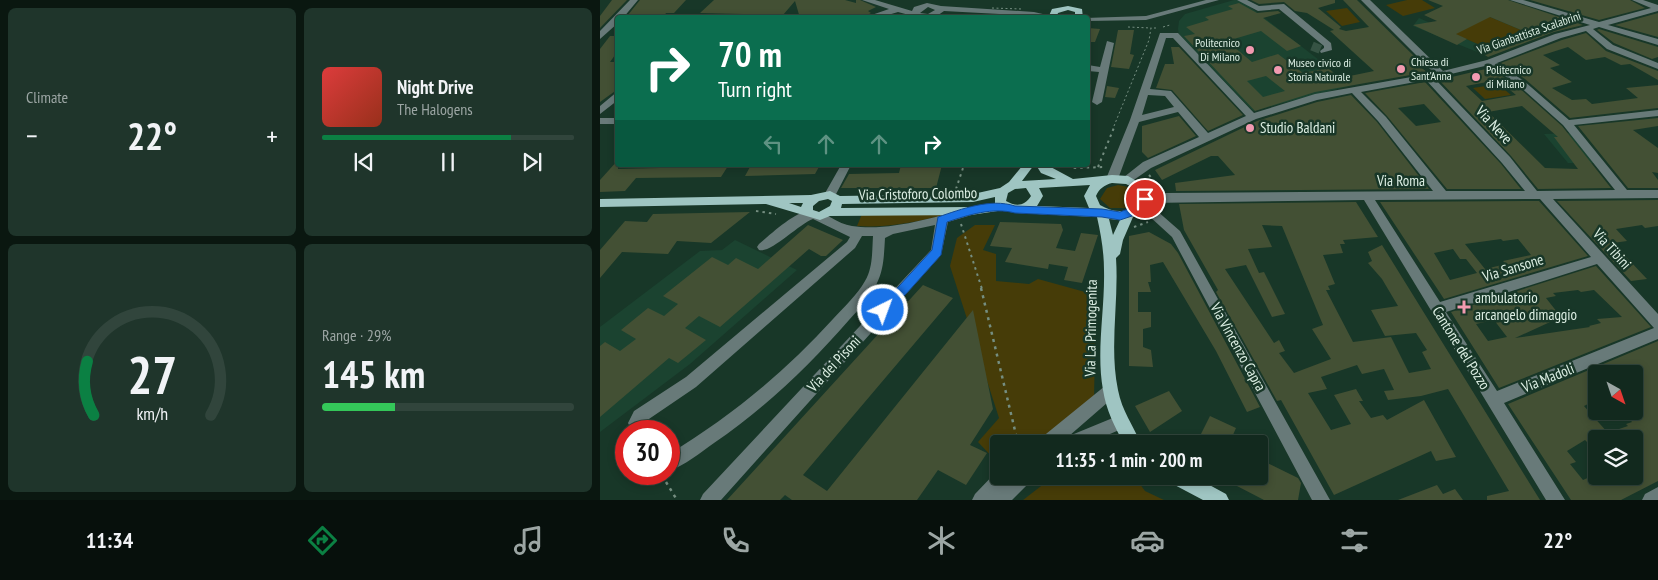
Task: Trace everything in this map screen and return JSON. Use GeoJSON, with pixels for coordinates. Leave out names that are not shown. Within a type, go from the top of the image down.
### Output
{"type":"FeatureCollection","features":[{"type":"Feature","properties":{"kind":"main road"},"geometry":{"type":"LineString","coordinates":[[1071,0],[1077,12],[1055,14],[1071,0]]}},
{"type":"Feature","properties":{"kind":"main road"},"geometry":{"type":"LineString","coordinates":[[1004,206],[1000,199],[1027,167]]}},
{"type":"Feature","properties":{"kind":"main road"},"geometry":{"type":"LineString","coordinates":[[1022,209],[1036,200],[1036,192],[1028,185],[1029,167]]}},
{"type":"Feature","properties":{"kind":"main road"},"geometry":{"type":"LineString","coordinates":[[1043,167],[1045,170],[1074,183]]}},
{"type":"Feature","properties":{"kind":"main road"},"geometry":{"type":"LineString","coordinates":[[1108,180],[1128,180],[1141,187],[1144,202],[1130,214],[1110,216],[1095,208],[1090,196],[1097,185],[1108,180]]}},
{"type":"Feature","properties":{"kind":"main road","name":"Via Cristoforo Colombo"},"geometry":{"type":"LineString","coordinates":[[813,199],[834,197],[973,198],[1008,188],[1028,185],[1108,180]]}},
{"type":"Feature","properties":{"kind":"main road"},"geometry":{"type":"LineString","coordinates":[[831,212],[837,206],[834,197]]}},
{"type":"Feature","properties":{"kind":"main road"},"geometry":{"type":"LineString","coordinates":[[600,203],[813,199]]}},
{"type":"Feature","properties":{"kind":"main road"},"geometry":{"type":"LineString","coordinates":[[811,214],[807,205],[813,199]]}},
{"type":"Feature","properties":{"kind":"main road"},"geometry":{"type":"LineString","coordinates":[[762,200],[811,214]]}},
{"type":"Feature","properties":{"kind":"main road","name":"Via Cristoforo Colombo"},"geometry":{"type":"LineString","coordinates":[[811,214],[971,210],[1004,206],[1022,209],[1102,213]]}},
{"type":"Feature","properties":{"kind":"main road","name":"Via La Primogenita"},"geometry":{"type":"LineString","coordinates":[[1102,213],[1109,242],[1111,268],[1108,375],[1110,391],[1120,422],[1128,435]]}},
{"type":"Feature","properties":{"kind":"main road","name":"Via La Primogenita"},"geometry":{"type":"LineString","coordinates":[[1111,268],[1122,228],[1130,214]]}},
{"type":"Feature","properties":{"kind":"main road"},"geometry":{"type":"LineString","coordinates":[[1192,485],[1220,500]]}},
{"type":"Feature","properties":{"kind":"street"},"geometry":{"type":"LineString","coordinates":[[621,15],[634,0]]}},
{"type":"Feature","properties":{"kind":"street"},"geometry":{"type":"LineString","coordinates":[[866,0],[895,10],[918,12],[935,9],[1055,14]]}},
{"type":"Feature","properties":{"kind":"street"},"geometry":{"type":"LineString","coordinates":[[1169,12],[1171,0]]}},
{"type":"Feature","properties":{"kind":"street"},"geometry":{"type":"LineString","coordinates":[[1090,18],[1134,19],[1215,0]]}},
{"type":"Feature","properties":{"kind":"street"},"geometry":{"type":"LineString","coordinates":[[1241,0],[1258,8],[1281,6],[1328,45],[1328,50],[1324,51]]}},
{"type":"Feature","properties":{"kind":"street"},"geometry":{"type":"LineString","coordinates":[[1365,0],[1442,74]]}},
{"type":"Feature","properties":{"kind":"street"},"geometry":{"type":"LineString","coordinates":[[1514,0],[1658,42]]}},
{"type":"Feature","properties":{"kind":"street"},"geometry":{"type":"LineString","coordinates":[[1636,0],[1658,9]]}},
{"type":"Feature","properties":{"kind":"street"},"geometry":{"type":"LineString","coordinates":[[884,6],[918,12],[935,9]]}},
{"type":"Feature","properties":{"kind":"street","name":"Via Gianbattista Scalabrini"},"geometry":{"type":"LineString","coordinates":[[1128,180],[1147,165],[1252,117],[1315,97],[1428,77],[1490,62],[1587,27],[1604,25],[1658,9]]}},
{"type":"Feature","properties":{"kind":"street"},"geometry":{"type":"LineString","coordinates":[[878,15],[895,10]]}},
{"type":"Feature","properties":{"kind":"street"},"geometry":{"type":"LineString","coordinates":[[1077,12],[1156,15]]}},
{"type":"Feature","properties":{"kind":"street"},"geometry":{"type":"LineString","coordinates":[[600,36],[615,21]]}},
{"type":"Feature","properties":{"kind":"street"},"geometry":{"type":"LineString","coordinates":[[1587,27],[1595,38],[1608,48],[1658,66]]}},
{"type":"Feature","properties":{"kind":"street"},"geometry":{"type":"LineString","coordinates":[[1108,180],[1140,119],[1144,92],[1162,38],[1176,35],[1252,117]]}},
{"type":"Feature","properties":{"kind":"street"},"geometry":{"type":"LineString","coordinates":[[1097,102],[1105,75],[1103,70],[1110,43]]}},
{"type":"Feature","properties":{"kind":"street"},"geometry":{"type":"LineString","coordinates":[[1490,62],[1521,82],[1567,123],[1625,195]]}},
{"type":"Feature","properties":{"kind":"street"},"geometry":{"type":"LineString","coordinates":[[1090,68],[1103,70]]}},
{"type":"Feature","properties":{"kind":"street","name":"Via Neve"},"geometry":{"type":"LineString","coordinates":[[1428,77],[1539,195]]}},
{"type":"Feature","properties":{"kind":"street"},"geometry":{"type":"LineString","coordinates":[[1304,88],[1315,97]]}},
{"type":"Feature","properties":{"kind":"street"},"geometry":{"type":"LineString","coordinates":[[1354,90],[1382,119],[1443,196]]}},
{"type":"Feature","properties":{"kind":"street"},"geometry":{"type":"LineString","coordinates":[[1144,92],[1168,93],[1205,137]]}},
{"type":"Feature","properties":{"kind":"street"},"geometry":{"type":"LineString","coordinates":[[600,111],[615,97]]}},
{"type":"Feature","properties":{"kind":"street"},"geometry":{"type":"LineString","coordinates":[[1140,119],[1181,108]]}},
{"type":"Feature","properties":{"kind":"street"},"geometry":{"type":"LineString","coordinates":[[1567,123],[1658,113]]}},
{"type":"Feature","properties":{"kind":"street"},"geometry":{"type":"LineString","coordinates":[[600,121],[615,121]]}},
{"type":"Feature","properties":{"kind":"street"},"geometry":{"type":"LineString","coordinates":[[834,197],[845,167]]}},
{"type":"Feature","properties":{"kind":"street","name":"Via Roma"},"geometry":{"type":"LineString","coordinates":[[1144,202],[1166,197],[1658,194]]}},
{"type":"Feature","properties":{"kind":"street","name":"Via Tibini"},"geometry":{"type":"LineString","coordinates":[[1539,195],[1658,324]]}},
{"type":"Feature","properties":{"kind":"street","name":"Cantone del Pozzo"},"geometry":{"type":"LineString","coordinates":[[1367,196],[1556,500]]}},
{"type":"Feature","properties":{"kind":"street","name":"Via Vincenzo Capra"},"geometry":{"type":"LineString","coordinates":[[1144,202],[1176,234],[1321,500]]}},
{"type":"Feature","properties":{"kind":"street"},"geometry":{"type":"LineString","coordinates":[[763,247],[798,220],[811,214],[852,231],[922,225],[971,210]]}},
{"type":"Feature","properties":{"kind":"street","name":"Via dei Pisoni"},"geometry":{"type":"LineString","coordinates":[[709,500],[937,252],[942,219]]}},
{"type":"Feature","properties":{"kind":"street"},"geometry":{"type":"LineString","coordinates":[[680,456],[711,437],[750,408],[804,360],[871,283],[877,267],[879,236],[895,228]]}},
{"type":"Feature","properties":{"kind":"street"},"geometry":{"type":"LineString","coordinates":[[638,420],[640,416],[691,382],[850,245],[856,236],[852,231]]}},
{"type":"Feature","properties":{"kind":"street","name":"Via Sansone"},"geometry":{"type":"LineString","coordinates":[[1437,309],[1599,258]]}},
{"type":"Feature","properties":{"kind":"street","name":"Via Madoli"},"geometry":{"type":"LineString","coordinates":[[1493,400],[1658,333]]}},
{"type":"Feature","properties":{"kind":"street"},"geometry":{"type":"LineString","coordinates":[[1058,435],[1110,391]]}},
{"type":"Feature","properties":{"kind":"street"},"geometry":{"type":"LineString","coordinates":[[1089,435],[1120,422]]}},
{"type":"Feature","properties":{"kind":"street"},"geometry":{"type":"LineString","coordinates":[[981,500],[994,485]]}},
{"type":"Feature","properties":{"kind":"street"},"geometry":{"type":"LineString","coordinates":[[1000,500],[1015,485]]}},
{"type":"Feature","properties":{"kind":"street"},"geometry":{"type":"LineString","coordinates":[[1651,500],[1658,496]]}},
{"type":"Feature","properties":{"kind":"path"},"geometry":{"type":"LineString","coordinates":[[992,8],[1022,9]]}},
{"type":"Feature","properties":{"kind":"path"},"geometry":{"type":"LineString","coordinates":[[1147,25],[1162,38]]}},
{"type":"Feature","properties":{"kind":"path"},"geometry":{"type":"LineString","coordinates":[[1070,167],[1098,167],[1149,40]]}},
{"type":"Feature","properties":{"kind":"path"},"geometry":{"type":"LineString","coordinates":[[955,190],[963,167]]}},
{"type":"Feature","properties":{"kind":"path"},"geometry":{"type":"LineString","coordinates":[[1146,173],[1164,192]]}},
{"type":"Feature","properties":{"kind":"path"},"geometry":{"type":"LineString","coordinates":[[1122,228],[1138,226],[1153,219]]}},
{"type":"Feature","properties":{"kind":"path"},"geometry":{"type":"LineString","coordinates":[[961,224],[977,270],[1016,435]]}},
{"type":"Feature","properties":{"kind":"path"},"geometry":{"type":"LineString","coordinates":[[668,485],[676,500]]}},
{"type":"Feature","properties":{"kind":"shaded area","name":"Politecnico Di Milano"},"geometry":{"type":"Polygon","coordinates":[[[1234,0],[1241,0],[1323,63],[1349,86],[1253,111],[1179,34],[1178,29],[1179,21],[1185,14],[1234,0]]]}},
{"type":"Feature","properties":{"kind":"shaded area"},"geometry":{"type":"Polygon","coordinates":[[[1407,0],[1422,0],[1435,8],[1403,16],[1386,5],[1407,0]]]}},
{"type":"Feature","properties":{"kind":"shaded area"},"geometry":{"type":"Polygon","coordinates":[[[1347,8],[1360,22],[1342,26],[1326,11],[1347,8]]]}},
{"type":"Feature","properties":{"kind":"shaded area"},"geometry":{"type":"Polygon","coordinates":[[[1471,9],[1521,30],[1489,49],[1439,27],[1471,9]]]}},
{"type":"Feature","properties":{"kind":"shaded area"},"geometry":{"type":"Polygon","coordinates":[[[1419,18],[1489,49],[1487,56],[1413,26],[1419,18]]]}},
{"type":"Feature","properties":{"kind":"shaded area"},"geometry":{"type":"Polygon","coordinates":[[[1498,84],[1511,95],[1485,99],[1473,88],[1498,84]]]}},
{"type":"Feature","properties":{"kind":"shaded area"},"geometry":{"type":"Polygon","coordinates":[[[1573,133],[1598,163],[1568,163],[1544,134],[1573,133]]]}},
{"type":"Feature","properties":{"kind":"shaded area"},"geometry":{"type":"Polygon","coordinates":[[[1118,185],[1128,187],[1135,194],[1134,202],[1126,208],[1110,208],[1100,199],[1107,188],[1118,185]]]}},
{"type":"Feature","properties":{"kind":"shaded area"},"geometry":{"type":"Polygon","coordinates":[[[862,214],[947,214],[902,224],[857,226],[862,214]]]}},
{"type":"Feature","properties":{"kind":"shaded area"},"geometry":{"type":"Polygon","coordinates":[[[975,225],[995,225],[983,250],[996,254],[996,281],[1029,284],[1038,279],[1096,295],[1094,399],[1053,435],[990,435],[990,455],[978,442],[999,418],[950,266],[957,238],[975,225]]]}},
{"type":"Feature","properties":{"kind":"shaded area"},"geometry":{"type":"Polygon","coordinates":[[[735,240],[797,270],[690,364],[600,432],[600,327],[700,251],[722,250],[735,240]]]}},
{"type":"Feature","properties":{"kind":"shaded area"},"geometry":{"type":"Polygon","coordinates":[[[1042,485],[1141,485],[1145,491],[1164,500],[1023,500],[1042,485]]]}},
{"type":"Feature","properties":{"kind":"building"},"geometry":{"type":"Polygon","coordinates":[[[612,0],[627,0],[600,28],[600,16],[612,0]]]}},
{"type":"Feature","properties":{"kind":"building"},"geometry":{"type":"Polygon","coordinates":[[[640,0],[686,0],[674,13],[666,13],[665,15],[628,15],[640,0]]]}},
{"type":"Feature","properties":{"kind":"building"},"geometry":{"type":"Polygon","coordinates":[[[714,0],[845,0],[856,3],[856,0],[860,0],[876,7],[868,11],[871,13],[867,15],[799,15],[795,1],[783,15],[700,13],[714,0]]]}},
{"type":"Feature","properties":{"kind":"building","name":"Politecnico Di Milano"},"geometry":{"type":"Polygon","coordinates":[[[1251,0],[1335,0],[1335,3],[1318,8],[1341,27],[1339,29],[1346,31],[1369,27],[1343,0],[1357,0],[1417,59],[1415,63],[1427,72],[1315,92],[1255,111],[1184,36],[1195,34],[1186,27],[1209,20],[1205,17],[1233,9],[1228,6],[1239,3],[1257,13],[1278,11],[1281,13],[1263,18],[1301,46],[1287,51],[1261,31],[1227,41],[1252,62],[1278,54],[1303,73],[1328,68],[1340,78],[1374,71],[1330,31],[1334,30],[1307,13],[1295,11],[1284,2],[1259,4],[1251,0]],[[1266,76],[1247,81],[1263,97],[1285,91],[1266,76]]]}},
{"type":"Feature","properties":{"kind":"building"},"geometry":{"type":"Polygon","coordinates":[[[1428,0],[1508,0],[1583,25],[1554,32],[1488,57],[1482,53],[1521,30],[1490,17],[1456,34],[1467,39],[1457,45],[1413,25],[1437,21],[1424,15],[1443,6],[1428,0]]]}},
{"type":"Feature","properties":{"kind":"building"},"geometry":{"type":"Polygon","coordinates":[[[1530,0],[1630,0],[1645,8],[1599,20],[1530,0]]]}},
{"type":"Feature","properties":{"kind":"building"},"geometry":{"type":"Polygon","coordinates":[[[1658,13],[1658,37],[1615,25],[1658,13]]]}},
{"type":"Feature","properties":{"kind":"building"},"geometry":{"type":"Polygon","coordinates":[[[1090,28],[1100,29],[1095,42],[1090,42],[1090,28]]]}},
{"type":"Feature","properties":{"kind":"building"},"geometry":{"type":"Polygon","coordinates":[[[1599,29],[1658,47],[1658,57],[1652,59],[1614,43],[1597,30],[1599,29]]]}},
{"type":"Feature","properties":{"kind":"building"},"geometry":{"type":"Polygon","coordinates":[[[1118,30],[1134,30],[1130,54],[1134,55],[1129,69],[1111,67],[1118,30]]]}},
{"type":"Feature","properties":{"kind":"building"},"geometry":{"type":"Polygon","coordinates":[[[1586,33],[1606,51],[1658,71],[1658,80],[1630,64],[1621,65],[1605,57],[1586,60],[1568,47],[1543,55],[1560,65],[1550,68],[1572,82],[1552,88],[1572,100],[1586,99],[1592,104],[1638,98],[1626,88],[1658,85],[1658,108],[1570,118],[1525,79],[1501,63],[1586,33]]]}},
{"type":"Feature","properties":{"kind":"building"},"geometry":{"type":"Polygon","coordinates":[[[610,36],[615,36],[615,55],[610,62],[615,62],[615,91],[600,102],[600,49],[610,36]]]}},
{"type":"Feature","properties":{"kind":"building"},"geometry":{"type":"Polygon","coordinates":[[[1171,47],[1179,47],[1243,115],[1208,131],[1172,90],[1156,88],[1165,64],[1174,64],[1171,47]]]}},
{"type":"Feature","properties":{"kind":"building"},"geometry":{"type":"Polygon","coordinates":[[[1490,68],[1517,86],[1562,126],[1611,188],[1538,189],[1511,156],[1439,80],[1490,68]],[[1498,80],[1466,86],[1482,101],[1516,95],[1498,80]],[[1522,106],[1488,112],[1545,168],[1578,169],[1554,137],[1558,137],[1522,106]]]}},
{"type":"Feature","properties":{"kind":"building"},"geometry":{"type":"Polygon","coordinates":[[[1425,82],[1501,164],[1521,189],[1447,189],[1387,116],[1365,93],[1425,82]],[[1424,104],[1398,108],[1416,126],[1441,122],[1424,104]]]}},
{"type":"Feature","properties":{"kind":"building"},"geometry":{"type":"Polygon","coordinates":[[[1107,86],[1119,88],[1115,98],[1105,97],[1107,86]]]}},
{"type":"Feature","properties":{"kind":"building"},"geometry":{"type":"Polygon","coordinates":[[[1351,95],[1377,122],[1429,189],[1176,191],[1175,183],[1235,175],[1218,156],[1211,156],[1162,180],[1155,170],[1257,121],[1317,102],[1351,95]]]}},
{"type":"Feature","properties":{"kind":"building"},"geometry":{"type":"Polygon","coordinates":[[[1179,116],[1196,136],[1148,158],[1142,152],[1142,126],[1179,116]]]}},
{"type":"Feature","properties":{"kind":"building"},"geometry":{"type":"Polygon","coordinates":[[[1658,118],[1658,126],[1633,130],[1658,148],[1658,173],[1652,172],[1658,180],[1658,188],[1628,188],[1578,126],[1658,118]]]}},
{"type":"Feature","properties":{"kind":"building"},"geometry":{"type":"Polygon","coordinates":[[[615,163],[615,167],[618,167],[618,169],[727,167],[721,177],[636,178],[625,191],[600,192],[600,180],[615,163]]]}},
{"type":"Feature","properties":{"kind":"building"},"geometry":{"type":"Polygon","coordinates":[[[750,167],[819,167],[815,174],[745,176],[750,167]]]}},
{"type":"Feature","properties":{"kind":"building"},"geometry":{"type":"Polygon","coordinates":[[[900,167],[941,167],[936,188],[841,188],[849,174],[899,173],[900,167]]]}},
{"type":"Feature","properties":{"kind":"building"},"geometry":{"type":"Polygon","coordinates":[[[1658,200],[1658,226],[1645,228],[1642,225],[1616,229],[1627,241],[1613,243],[1647,279],[1631,281],[1557,201],[1658,200]]]}},
{"type":"Feature","properties":{"kind":"building"},"geometry":{"type":"Polygon","coordinates":[[[1539,201],[1588,256],[1444,299],[1380,202],[1539,201]],[[1501,239],[1465,244],[1485,269],[1506,264],[1503,261],[1531,255],[1518,239],[1503,241],[1501,239]],[[1453,249],[1434,253],[1450,280],[1477,273],[1466,259],[1460,259],[1453,249]]]}},
{"type":"Feature","properties":{"kind":"building"},"geometry":{"type":"Polygon","coordinates":[[[1356,202],[1378,237],[1343,240],[1345,244],[1340,244],[1343,253],[1323,255],[1335,284],[1328,286],[1330,290],[1326,290],[1353,342],[1391,337],[1409,373],[1431,369],[1422,352],[1427,350],[1416,333],[1385,336],[1371,310],[1398,306],[1382,279],[1368,263],[1372,261],[1368,252],[1382,245],[1540,500],[1487,500],[1487,496],[1509,491],[1448,389],[1421,396],[1388,400],[1384,391],[1394,390],[1384,369],[1362,374],[1357,365],[1321,377],[1327,389],[1308,393],[1331,430],[1351,424],[1334,395],[1356,389],[1363,401],[1359,401],[1371,418],[1383,415],[1387,420],[1424,400],[1456,457],[1436,461],[1431,451],[1334,495],[1281,400],[1277,401],[1216,292],[1218,290],[1184,230],[1179,204],[1356,202]],[[1262,225],[1272,247],[1248,249],[1259,273],[1264,272],[1285,314],[1272,317],[1246,265],[1225,269],[1274,343],[1279,340],[1285,351],[1279,353],[1294,373],[1331,359],[1312,329],[1323,325],[1282,226],[1262,225]]]}},
{"type":"Feature","properties":{"kind":"building"},"geometry":{"type":"Polygon","coordinates":[[[750,212],[711,243],[677,241],[668,254],[622,252],[600,278],[600,250],[625,221],[647,222],[653,214],[750,212]]]}},
{"type":"Feature","properties":{"kind":"building"},"geometry":{"type":"Polygon","coordinates":[[[1000,222],[1061,224],[1063,230],[1056,248],[1075,251],[1081,233],[1098,235],[1082,283],[1064,280],[1068,267],[1049,264],[1048,269],[1005,262],[1012,248],[990,246],[1000,222]]]}},
{"type":"Feature","properties":{"kind":"building"},"geometry":{"type":"Polygon","coordinates":[[[808,225],[843,240],[826,256],[821,256],[809,249],[720,327],[699,316],[685,328],[706,340],[678,363],[669,358],[600,417],[600,346],[605,342],[620,351],[636,339],[621,330],[648,308],[664,316],[678,304],[663,296],[712,257],[728,265],[736,258],[758,269],[808,225]]]}},
{"type":"Feature","properties":{"kind":"building"},"geometry":{"type":"Polygon","coordinates":[[[1149,232],[1171,244],[1178,253],[1260,407],[1247,412],[1216,351],[1163,262],[1150,265],[1151,282],[1148,282],[1151,292],[1138,292],[1138,312],[1151,312],[1151,327],[1143,329],[1143,347],[1151,350],[1153,367],[1129,366],[1129,236],[1149,232]]]}},
{"type":"Feature","properties":{"kind":"building"},"geometry":{"type":"Polygon","coordinates":[[[1596,266],[1651,327],[1499,388],[1451,312],[1596,266]],[[1578,290],[1553,293],[1556,296],[1546,298],[1561,317],[1515,338],[1590,327],[1601,323],[1597,319],[1622,317],[1594,290],[1581,292],[1578,290]],[[1494,320],[1476,324],[1488,341],[1507,337],[1494,320]]]}},
{"type":"Feature","properties":{"kind":"building"},"geometry":{"type":"Polygon","coordinates":[[[923,285],[953,298],[803,475],[827,491],[973,310],[993,409],[970,445],[987,453],[966,485],[938,470],[917,500],[792,500],[785,495],[780,500],[727,500],[923,285]]]}},
{"type":"Feature","properties":{"kind":"building"},"geometry":{"type":"Polygon","coordinates":[[[1658,341],[1658,481],[1621,500],[1571,500],[1508,404],[1588,370],[1588,404],[1584,406],[1588,410],[1588,420],[1596,420],[1605,430],[1588,430],[1588,442],[1585,440],[1567,451],[1576,462],[1570,464],[1583,480],[1588,478],[1588,485],[1643,485],[1643,430],[1616,430],[1628,426],[1626,424],[1632,422],[1630,420],[1643,420],[1643,365],[1601,365],[1658,341]]]}},
{"type":"Feature","properties":{"kind":"building"},"geometry":{"type":"Polygon","coordinates":[[[1169,391],[1182,411],[1150,432],[1135,406],[1169,391]]]}},
{"type":"Feature","properties":{"kind":"building"},"geometry":{"type":"Polygon","coordinates":[[[1210,416],[1236,428],[1233,435],[1200,435],[1210,416]]]}},
{"type":"Feature","properties":{"kind":"building"},"geometry":{"type":"Polygon","coordinates":[[[1268,463],[1298,478],[1301,483],[1298,500],[1264,500],[1237,486],[1268,485],[1268,463]]]}},
{"type":"Feature","properties":{"kind":"building"},"geometry":{"type":"Polygon","coordinates":[[[1437,485],[1443,494],[1455,489],[1463,500],[1398,500],[1437,485]]]}},
{"type":"Feature","properties":{"kind":"tunnel"},"geometry":{"type":"LineString","coordinates":[[1312,46],[1324,51]]}},
{"type":"Feature","properties":{"kind":"place","name":"Politecnico Di Milano"},"geometry":{"type":"Point","coordinates":[1250,50]}},
{"type":"Feature","properties":{"kind":"place","name":"Chiesa di Sant'Anna"},"geometry":{"type":"Point","coordinates":[1401,69]}},
{"type":"Feature","properties":{"kind":"place","name":"Museo civico di Storia Naturale"},"geometry":{"type":"Point","coordinates":[1278,70]}},
{"type":"Feature","properties":{"kind":"place","name":"Politecnico di Milano"},"geometry":{"type":"Point","coordinates":[1476,77]}},
{"type":"Feature","properties":{"kind":"place","name":"Studio Baldani"},"geometry":{"type":"Point","coordinates":[1250,128]}},
{"type":"Feature","properties":{"kind":"place","name":"ambulatorio arcangelo dimaggio"},"geometry":{"type":"Point","coordinates":[1464,307]}},
{"type":"Feature","properties":{"kind":"route"},"geometry":{"type":"LineString","coordinates":[[883,310],[937,252],[942,219],[971,210],[1004,206],[1015,209],[1102,213],[1110,216],[1120,216],[1137,210],[1145,199]]}}]}
